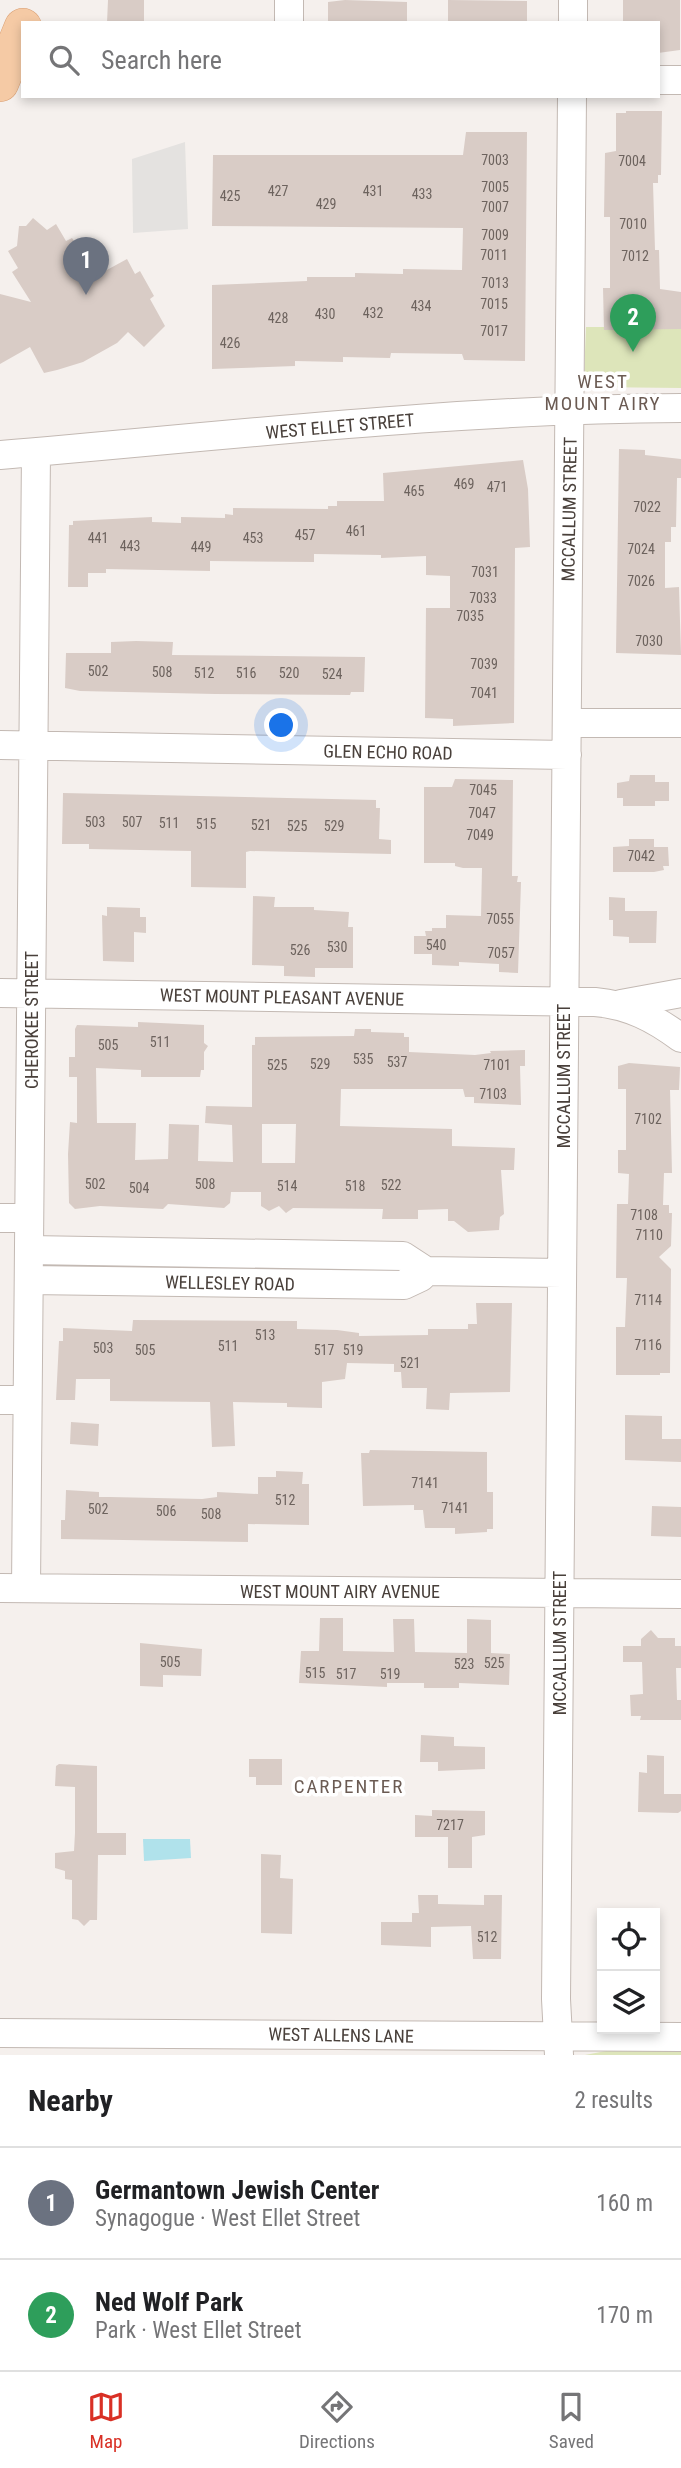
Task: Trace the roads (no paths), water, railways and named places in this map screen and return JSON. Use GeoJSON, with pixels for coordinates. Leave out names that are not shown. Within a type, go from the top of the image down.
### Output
{"type":"FeatureCollection","features":[{"type":"Feature","properties":{"kind":"main road"},"geometry":{"type":"LineString","coordinates":[[24,21],[31,0]]}},
{"type":"Feature","properties":{"kind":"main road"},"geometry":{"type":"LineString","coordinates":[[0,86],[21,30]]}},
{"type":"Feature","properties":{"kind":"street"},"geometry":{"type":"LineString","coordinates":[[289,0],[289,21]]}},
{"type":"Feature","properties":{"kind":"street"},"geometry":{"type":"LineString","coordinates":[[573,0],[573,21]]}},
{"type":"Feature","properties":{"kind":"street"},"geometry":{"type":"LineString","coordinates":[[660,80],[681,80]]}},
{"type":"Feature","properties":{"kind":"street"},"geometry":{"type":"LineString","coordinates":[[0,86],[21,88]]}},
{"type":"Feature","properties":{"kind":"street","name":"MCCALLUM STREET"},"geometry":{"type":"LineString","coordinates":[[558,2046],[572,98]]}},
{"type":"Feature","properties":{"kind":"street","name":"WEST ELLET STREET"},"geometry":{"type":"LineString","coordinates":[[0,455],[570,409],[681,408]]}},
{"type":"Feature","properties":{"kind":"street","name":"CHEROKEE STREET"},"geometry":{"type":"LineString","coordinates":[[13,1588],[14,1400],[29,1280],[36,452]]}},
{"type":"Feature","properties":{"kind":"street"},"geometry":{"type":"LineString","coordinates":[[567,723],[681,723]]}},
{"type":"Feature","properties":{"kind":"street","name":"GLEN ECHO ROAD"},"geometry":{"type":"LineString","coordinates":[[0,745],[567,755]]}},
{"type":"Feature","properties":{"kind":"street","name":"WEST MOUNT PLEASANT AVENUE"},"geometry":{"type":"LineString","coordinates":[[0,993],[621,1004],[681,993]]}},
{"type":"Feature","properties":{"kind":"street"},"geometry":{"type":"LineString","coordinates":[[621,1004],[681,1038]]}},
{"type":"Feature","properties":{"kind":"street"},"geometry":{"type":"LineString","coordinates":[[0,1218],[29,1218]]}},
{"type":"Feature","properties":{"kind":"street","name":"WELLESLEY ROAD"},"geometry":{"type":"LineString","coordinates":[[29,1251],[403,1256],[426,1271],[562,1273]]}},
{"type":"Feature","properties":{"kind":"street","name":"WELLESLEY ROAD"},"geometry":{"type":"LineString","coordinates":[[29,1280],[404,1284],[421,1278],[426,1271]]}},
{"type":"Feature","properties":{"kind":"street","name":"WEST MOUNT AIRY AVENUE"},"geometry":{"type":"LineString","coordinates":[[13,1588],[681,1594]]}},
{"type":"Feature","properties":{"kind":"street","name":"WEST ALLENS LANE"},"geometry":{"type":"LineString","coordinates":[[0,2033],[155,2044],[558,2046],[681,2037]]}},
{"type":"Feature","properties":{"kind":"water"},"geometry":{"type":"Polygon","coordinates":[[[143,1839],[190,1839],[191,1858],[144,1861],[143,1839]]]}},
{"type":"Feature","properties":{"kind":"place","name":"Germantown Jewish Center"},"geometry":{"type":"Point","coordinates":[86,295]}},
{"type":"Feature","properties":{"kind":"place","name":"Ned Wolf Park"},"geometry":{"type":"Point","coordinates":[633,352]}},
{"type":"Feature","properties":{"kind":"district","name":"WEST MOUNT AIRY"},"geometry":{"type":"Point","coordinates":[603,392]}},
{"type":"Feature","properties":{"kind":"district","name":"CARPENTER"},"geometry":{"type":"Point","coordinates":[349,1786]}}]}
